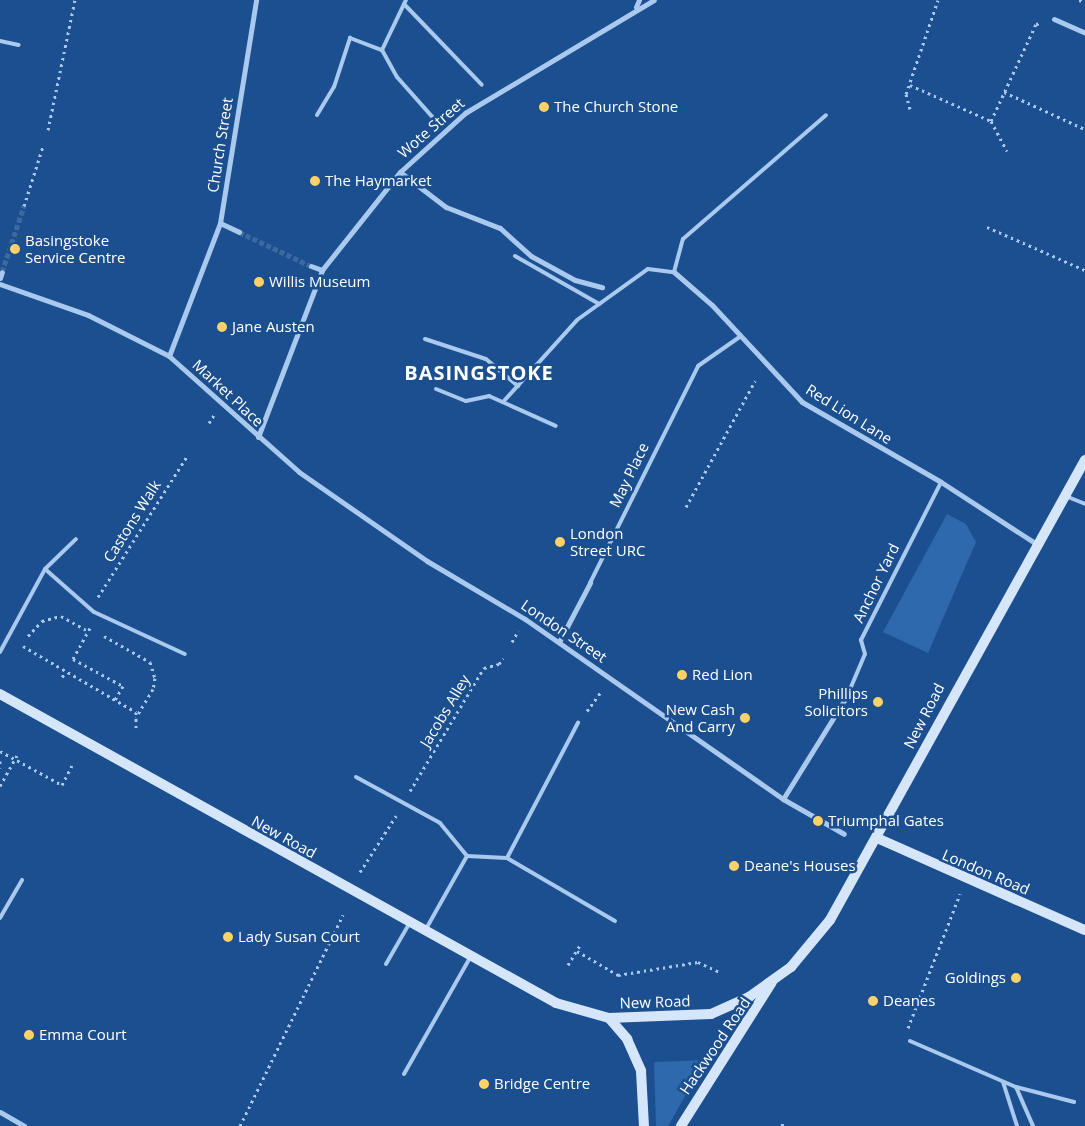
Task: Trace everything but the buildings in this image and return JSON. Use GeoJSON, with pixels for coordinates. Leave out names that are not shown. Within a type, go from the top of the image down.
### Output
{"type":"FeatureCollection","features":[{"type":"Feature","properties":{"kind":"street","name":"Church Street"},"geometry":{"type":"LineString","coordinates":[[169,356],[220,223],[256,0]]}},
{"type":"Feature","properties":{"kind":"street"},"geometry":{"type":"LineString","coordinates":[[636,8],[639,0]]}},
{"type":"Feature","properties":{"kind":"street","name":"Wote Street"},"geometry":{"type":"LineString","coordinates":[[258,437],[322,270],[400,172],[465,113],[636,8],[654,0]]}},
{"type":"Feature","properties":{"kind":"street"},"geometry":{"type":"LineString","coordinates":[[1054,19],[1085,33]]}},
{"type":"Feature","properties":{"kind":"street"},"geometry":{"type":"LineString","coordinates":[[400,172],[446,207],[500,228],[531,256],[575,280],[602,287]]}},
{"type":"Feature","properties":{"kind":"street"},"geometry":{"type":"LineString","coordinates":[[220,223],[239,232]]}},
{"type":"Feature","properties":{"kind":"street"},"geometry":{"type":"LineString","coordinates":[[311,266],[322,270]]}},
{"type":"Feature","properties":{"kind":"street"},"geometry":{"type":"LineString","coordinates":[[0,278],[2,272]]}},
{"type":"Feature","properties":{"kind":"street","name":"Red Lion Lane"},"geometry":{"type":"LineString","coordinates":[[674,272],[741,336],[802,402],[941,482],[1038,545]]}},
{"type":"Feature","properties":{"kind":"street","name":"Market Place"},"geometry":{"type":"LineString","coordinates":[[0,284],[88,315],[169,356],[270,448]]}},
{"type":"Feature","properties":{"kind":"street","name":"London Street"},"geometry":{"type":"LineString","coordinates":[[270,448],[427,561],[559,642],[783,799],[844,834]]}},
{"type":"Feature","properties":{"kind":"street","name":"New Road"},"geometry":{"type":"LineString","coordinates":[[0,694],[423,933],[556,1003],[609,1018],[711,1014],[772,981],[791,967],[830,920],[877,838],[940,715],[1068,496],[1085,460]]}},
{"type":"Feature","properties":{"kind":"street","name":"May Place"},"geometry":{"type":"LineString","coordinates":[[559,642],[590,583]]}},
{"type":"Feature","properties":{"kind":"street","name":"Anchor Yard"},"geometry":{"type":"LineString","coordinates":[[783,799],[848,694]]}},
{"type":"Feature","properties":{"kind":"street","name":"London Road"},"geometry":{"type":"LineString","coordinates":[[877,838],[1085,930]]}},
{"type":"Feature","properties":{"kind":"street","name":"Hackwood Road"},"geometry":{"type":"LineString","coordinates":[[681,1126],[772,981]]}},
{"type":"Feature","properties":{"kind":"street"},"geometry":{"type":"LineString","coordinates":[[609,1018],[627,1039],[641,1071],[644,1126]]}},
{"type":"Feature","properties":{"kind":"street"},"geometry":{"type":"LineString","coordinates":[[0,1112],[24,1126]]}},
{"type":"Feature","properties":{"kind":"lane"},"geometry":{"type":"LineString","coordinates":[[382,50],[405,2],[482,85]]}},
{"type":"Feature","properties":{"kind":"lane"},"geometry":{"type":"LineString","coordinates":[[317,115],[334,87],[350,38],[382,50],[397,77],[435,120]]}},
{"type":"Feature","properties":{"kind":"lane"},"geometry":{"type":"LineString","coordinates":[[0,41],[19,45]]}},
{"type":"Feature","properties":{"kind":"lane"},"geometry":{"type":"LineString","coordinates":[[503,402],[577,320],[648,268],[674,272],[683,239],[826,115]]}},
{"type":"Feature","properties":{"kind":"lane"},"geometry":{"type":"LineString","coordinates":[[515,256],[599,304]]}},
{"type":"Feature","properties":{"kind":"lane","name":"May Place"},"geometry":{"type":"LineString","coordinates":[[590,583],[698,366],[741,336]]}},
{"type":"Feature","properties":{"kind":"lane"},"geometry":{"type":"LineString","coordinates":[[425,339],[486,359],[518,386]]}},
{"type":"Feature","properties":{"kind":"lane"},"geometry":{"type":"LineString","coordinates":[[436,389],[466,401],[489,396],[556,426]]}},
{"type":"Feature","properties":{"kind":"lane","name":"Anchor Yard"},"geometry":{"type":"LineString","coordinates":[[848,694],[865,654],[861,640],[941,482]]}},
{"type":"Feature","properties":{"kind":"lane"},"geometry":{"type":"LineString","coordinates":[[1068,496],[1085,504]]}},
{"type":"Feature","properties":{"kind":"lane"},"geometry":{"type":"LineString","coordinates":[[0,652],[45,569],[76,539]]}},
{"type":"Feature","properties":{"kind":"lane"},"geometry":{"type":"LineString","coordinates":[[45,569],[94,612],[185,654]]}},
{"type":"Feature","properties":{"kind":"lane"},"geometry":{"type":"LineString","coordinates":[[507,858],[578,723]]}},
{"type":"Feature","properties":{"kind":"lane"},"geometry":{"type":"LineString","coordinates":[[356,777],[440,823],[467,856],[507,858],[615,921]]}},
{"type":"Feature","properties":{"kind":"lane"},"geometry":{"type":"LineString","coordinates":[[423,933],[467,856]]}},
{"type":"Feature","properties":{"kind":"lane"},"geometry":{"type":"LineString","coordinates":[[0,918],[22,880]]}},
{"type":"Feature","properties":{"kind":"lane"},"geometry":{"type":"LineString","coordinates":[[386,964],[409,924]]}},
{"type":"Feature","properties":{"kind":"lane"},"geometry":{"type":"LineString","coordinates":[[404,1074],[470,958]]}},
{"type":"Feature","properties":{"kind":"lane"},"geometry":{"type":"LineString","coordinates":[[910,1041],[1002,1082],[1074,1102]]}},
{"type":"Feature","properties":{"kind":"lane"},"geometry":{"type":"LineString","coordinates":[[1002,1082],[1017,1126]]}},
{"type":"Feature","properties":{"kind":"lane"},"geometry":{"type":"LineString","coordinates":[[1016,1087],[1033,1126]]}},
{"type":"Feature","properties":{"kind":"path"},"geometry":{"type":"LineString","coordinates":[[48,130],[74,0]]}},
{"type":"Feature","properties":{"kind":"path"},"geometry":{"type":"LineString","coordinates":[[910,109],[906,94],[938,0]]}},
{"type":"Feature","properties":{"kind":"path"},"geometry":{"type":"LineString","coordinates":[[1079,0],[1085,2]]}},
{"type":"Feature","properties":{"kind":"path"},"geometry":{"type":"LineString","coordinates":[[991,121],[1036,24],[1054,19]]}},
{"type":"Feature","properties":{"kind":"path"},"geometry":{"type":"LineString","coordinates":[[910,85],[991,121],[1007,151]]}},
{"type":"Feature","properties":{"kind":"path"},"geometry":{"type":"LineString","coordinates":[[1004,92],[1085,129]]}},
{"type":"Feature","properties":{"kind":"path"},"geometry":{"type":"LineString","coordinates":[[24,206],[43,146]]}},
{"type":"Feature","properties":{"kind":"path"},"geometry":{"type":"LineString","coordinates":[[987,226],[1085,270]]}},
{"type":"Feature","properties":{"kind":"path"},"geometry":{"type":"LineString","coordinates":[[686,507],[755,381]]}},
{"type":"Feature","properties":{"kind":"path","name":"Castons Walk"},"geometry":{"type":"LineString","coordinates":[[97,599],[187,456]]}},
{"type":"Feature","properties":{"kind":"path"},"geometry":{"type":"LineString","coordinates":[[136,718],[153,689],[156,678],[150,662],[61,616],[42,621],[30,634],[22,647],[136,712],[136,718],[136,729]]}},
{"type":"Feature","properties":{"kind":"path"},"geometry":{"type":"LineString","coordinates":[[89,630],[73,659],[123,686],[115,700]]}},
{"type":"Feature","properties":{"kind":"path","name":"Jacobs Alley"},"geometry":{"type":"LineString","coordinates":[[360,872],[484,668],[499,664],[503,658]]}},
{"type":"Feature","properties":{"kind":"path"},"geometry":{"type":"LineString","coordinates":[[62,678],[66,672]]}},
{"type":"Feature","properties":{"kind":"path"},"geometry":{"type":"LineString","coordinates":[[578,723],[611,678]]}},
{"type":"Feature","properties":{"kind":"path"},"geometry":{"type":"LineString","coordinates":[[0,751],[62,784],[72,764]]}},
{"type":"Feature","properties":{"kind":"path"},"geometry":{"type":"LineString","coordinates":[[0,786],[17,755]]}},
{"type":"Feature","properties":{"kind":"path"},"geometry":{"type":"LineString","coordinates":[[0,761],[0,768]]}},
{"type":"Feature","properties":{"kind":"path"},"geometry":{"type":"LineString","coordinates":[[910,1041],[904,1037],[961,891]]}},
{"type":"Feature","properties":{"kind":"path"},"geometry":{"type":"LineString","coordinates":[[240,1126],[343,915]]}},
{"type":"Feature","properties":{"kind":"path"},"geometry":{"type":"LineString","coordinates":[[568,965],[580,945]]}},
{"type":"Feature","properties":{"kind":"path"},"geometry":{"type":"LineString","coordinates":[[576,951],[618,975],[698,962],[722,973]]}},
{"type":"Feature","properties":{"kind":"shaded area"},"geometry":{"type":"Polygon","coordinates":[[[947,514],[966,524],[976,542],[928,653],[883,632],[947,514]]]}},
{"type":"Feature","properties":{"kind":"shaded area"},"geometry":{"type":"Polygon","coordinates":[[[706,1060],[668,1126],[656,1126],[654,1062],[706,1060]]]}},
{"type":"Feature","properties":{"kind":"tunnel"},"geometry":{"type":"LineString","coordinates":[[2,272],[24,206]]}},
{"type":"Feature","properties":{"kind":"tunnel"},"geometry":{"type":"LineString","coordinates":[[239,232],[311,266]]}},
{"type":"Feature","properties":{"kind":"place","name":"The Church Stone"},"geometry":{"type":"Point","coordinates":[544,107]}},
{"type":"Feature","properties":{"kind":"place","name":"The Haymarket"},"geometry":{"type":"Point","coordinates":[315,181]}},
{"type":"Feature","properties":{"kind":"place","name":"Basingstoke Service Centre"},"geometry":{"type":"Point","coordinates":[15,249]}},
{"type":"Feature","properties":{"kind":"place","name":"Willis Museum"},"geometry":{"type":"Point","coordinates":[259,282]}},
{"type":"Feature","properties":{"kind":"place","name":"Jane Austen"},"geometry":{"type":"Point","coordinates":[222,327]}},
{"type":"Feature","properties":{"kind":"place","name":"London Street URC"},"geometry":{"type":"Point","coordinates":[560,542]}},
{"type":"Feature","properties":{"kind":"place","name":"Red Lion"},"geometry":{"type":"Point","coordinates":[682,675]}},
{"type":"Feature","properties":{"kind":"place","name":"Phillips Solicitors"},"geometry":{"type":"Point","coordinates":[878,702]}},
{"type":"Feature","properties":{"kind":"place","name":"New Cash And Carry"},"geometry":{"type":"Point","coordinates":[745,718]}},
{"type":"Feature","properties":{"kind":"place","name":"Triumphal Gates"},"geometry":{"type":"Point","coordinates":[818,821]}},
{"type":"Feature","properties":{"kind":"place","name":"Deane's Houses"},"geometry":{"type":"Point","coordinates":[734,866]}},
{"type":"Feature","properties":{"kind":"place","name":"Lady Susan Court"},"geometry":{"type":"Point","coordinates":[228,937]}},
{"type":"Feature","properties":{"kind":"place","name":"Goldings"},"geometry":{"type":"Point","coordinates":[1016,978]}},
{"type":"Feature","properties":{"kind":"place","name":"Deanes"},"geometry":{"type":"Point","coordinates":[873,1001]}},
{"type":"Feature","properties":{"kind":"place","name":"Emma Court"},"geometry":{"type":"Point","coordinates":[29,1035]}},
{"type":"Feature","properties":{"kind":"place","name":"Bridge Centre"},"geometry":{"type":"Point","coordinates":[484,1084]}},
{"type":"Feature","properties":{"kind":"district","name":"BASINGSTOKE"},"geometry":{"type":"Point","coordinates":[479,372]}}]}
